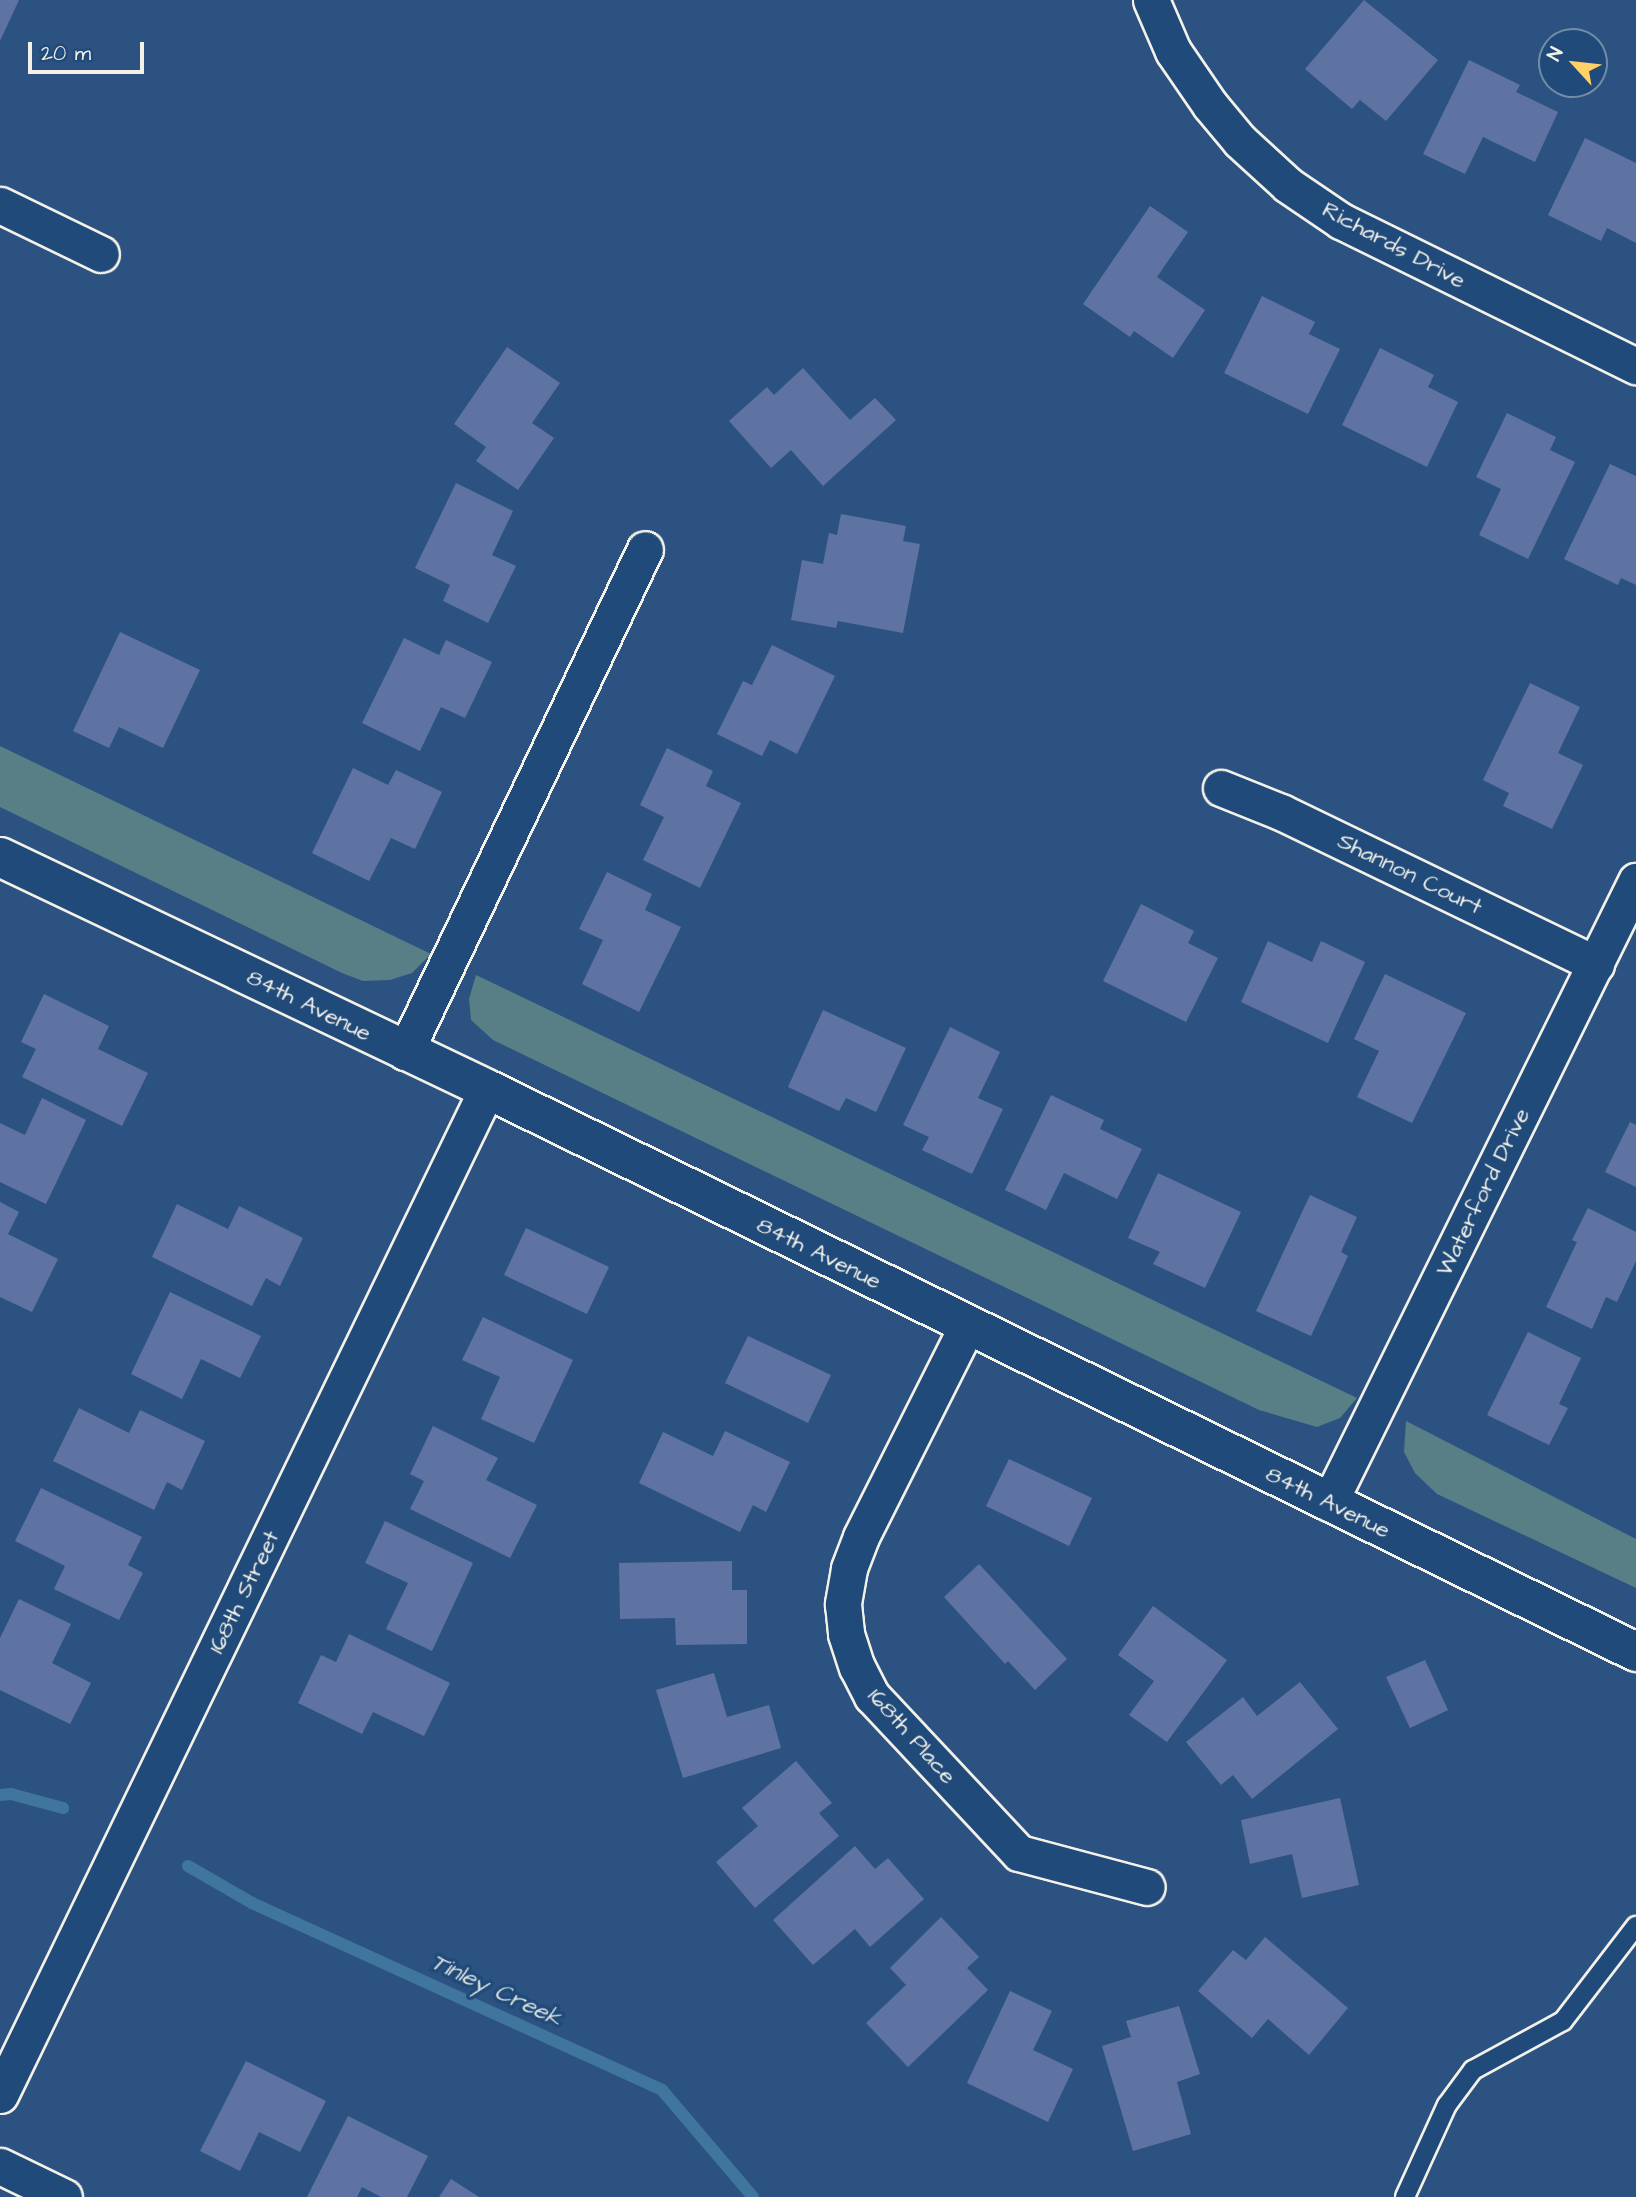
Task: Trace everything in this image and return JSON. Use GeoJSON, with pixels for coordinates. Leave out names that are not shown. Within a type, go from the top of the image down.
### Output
{"type":"FeatureCollection","features":[{"type":"Feature","properties":{"kind":"street","name":"Richards Drive"},"geometry":{"type":"LineString","coordinates":[[1151,0],[1173,51],[1210,105],[1240,141],[1288,185],[1341,222],[1636,366]]}},
{"type":"Feature","properties":{"kind":"street"},"geometry":{"type":"LineString","coordinates":[[0,205],[101,254]]}},
{"type":"Feature","properties":{"kind":"street"},"geometry":{"type":"LineString","coordinates":[[405,1052],[645,550]]}},
{"type":"Feature","properties":{"kind":"street","name":"Shannon Court"},"geometry":{"type":"LineString","coordinates":[[1221,788],[1281,812],[1596,964]]}},
{"type":"Feature","properties":{"kind":"street","name":"84th Avenue"},"geometry":{"type":"LineString","coordinates":[[1,860],[487,1089],[1636,1652]]}},
{"type":"Feature","properties":{"kind":"street","name":"Waterford Drive"},"geometry":{"type":"LineString","coordinates":[[1329,1503],[1636,881]]}},
{"type":"Feature","properties":{"kind":"street","name":"168th Street"},"geometry":{"type":"LineString","coordinates":[[0,2095],[487,1089]]}},
{"type":"Feature","properties":{"kind":"street","name":"168th Place"},"geometry":{"type":"LineString","coordinates":[[967,1326],[861,1537],[849,1569],[843,1604],[846,1634],[853,1656],[872,1696],[1019,1853],[1147,1887]]}},
{"type":"Feature","properties":{"kind":"street"},"geometry":{"type":"LineString","coordinates":[[0,2166],[64,2197]]}},
{"type":"Feature","properties":{"kind":"lane"},"geometry":{"type":"LineString","coordinates":[[1405,2197],[1447,2105],[1473,2070],[1563,2021],[1636,1926]]}},
{"type":"Feature","properties":{"kind":"green space"},"geometry":{"type":"Polygon","coordinates":[[[0,746],[431,954],[412,973],[390,980],[363,981],[342,973],[0,807],[0,746]]]}},
{"type":"Feature","properties":{"kind":"green space"},"geometry":{"type":"Polygon","coordinates":[[[476,975],[1357,1398],[1340,1418],[1317,1427],[1259,1410],[493,1040],[471,1020],[469,999],[476,975]]]}},
{"type":"Feature","properties":{"kind":"green space"},"geometry":{"type":"Polygon","coordinates":[[[1406,1421],[1636,1539],[1636,1588],[1437,1494],[1415,1473],[1404,1452],[1406,1421]]]}},
{"type":"Feature","properties":{"kind":"building"},"geometry":{"type":"Polygon","coordinates":[[[0,0],[19,0],[0,41],[0,0]]]}},
{"type":"Feature","properties":{"kind":"building"},"geometry":{"type":"Polygon","coordinates":[[[1364,0],[1438,60],[1386,121],[1360,100],[1352,109],[1305,69],[1364,0]]]}},
{"type":"Feature","properties":{"kind":"building"},"geometry":{"type":"Polygon","coordinates":[[[1469,60],[1520,85],[1516,92],[1558,112],[1535,162],[1483,137],[1465,174],[1423,154],[1469,60]]]}},
{"type":"Feature","properties":{"kind":"building"},"geometry":{"type":"Polygon","coordinates":[[[1585,138],[1636,163],[1636,243],[1607,228],[1601,241],[1548,215],[1585,138]]]}},
{"type":"Feature","properties":{"kind":"building"},"geometry":{"type":"Polygon","coordinates":[[[1150,206],[1188,232],[1157,277],[1205,310],[1173,358],[1134,331],[1130,337],[1083,304],[1150,206]]]}},
{"type":"Feature","properties":{"kind":"building"},"geometry":{"type":"Polygon","coordinates":[[[1262,296],[1315,322],[1309,334],[1340,349],[1308,414],[1224,373],[1262,296]]]}},
{"type":"Feature","properties":{"kind":"building"},"geometry":{"type":"Polygon","coordinates":[[[507,347],[560,383],[532,423],[554,438],[518,490],[476,461],[486,447],[454,424],[507,347]]]}},
{"type":"Feature","properties":{"kind":"building"},"geometry":{"type":"Polygon","coordinates":[[[1380,348],[1434,375],[1428,387],[1458,402],[1427,467],[1342,425],[1380,348]]]}},
{"type":"Feature","properties":{"kind":"building"},"geometry":{"type":"Polygon","coordinates":[[[803,368],[850,420],[875,398],[896,420],[823,486],[791,450],[771,468],[729,421],[767,387],[774,395],[803,368]]]}},
{"type":"Feature","properties":{"kind":"building"},"geometry":{"type":"Polygon","coordinates":[[[1507,413],[1556,437],[1550,450],[1575,462],[1528,559],[1479,535],[1501,489],[1476,477],[1507,413]]]}},
{"type":"Feature","properties":{"kind":"building"},"geometry":{"type":"Polygon","coordinates":[[[1610,464],[1636,476],[1636,585],[1621,578],[1618,585],[1564,559],[1610,464]]]}},
{"type":"Feature","properties":{"kind":"building"},"geometry":{"type":"Polygon","coordinates":[[[456,483],[513,511],[492,555],[516,566],[488,623],[443,601],[450,585],[415,568],[456,483]]]}},
{"type":"Feature","properties":{"kind":"building"},"geometry":{"type":"Polygon","coordinates":[[[841,514],[906,526],[903,541],[920,544],[903,633],[838,621],[836,628],[791,620],[802,560],[823,564],[829,533],[837,535],[841,514]]]}},
{"type":"Feature","properties":{"kind":"building"},"geometry":{"type":"Polygon","coordinates":[[[120,632],[200,670],[163,748],[119,727],[109,748],[73,731],[120,632]]]}},
{"type":"Feature","properties":{"kind":"building"},"geometry":{"type":"Polygon","coordinates":[[[404,638],[439,655],[446,640],[492,662],[465,718],[441,707],[420,751],[362,723],[404,638]]]}},
{"type":"Feature","properties":{"kind":"building"},"geometry":{"type":"Polygon","coordinates":[[[772,645],[835,676],[797,754],[770,740],[762,756],[717,734],[743,681],[752,685],[772,645]]]}},
{"type":"Feature","properties":{"kind":"building"},"geometry":{"type":"Polygon","coordinates":[[[1530,683],[1580,707],[1558,753],[1583,765],[1552,829],[1503,806],[1509,793],[1483,780],[1530,683]]]}},
{"type":"Feature","properties":{"kind":"building"},"geometry":{"type":"Polygon","coordinates":[[[667,748],[713,771],[706,786],[741,803],[700,888],[643,860],[664,817],[640,805],[667,748]]]}},
{"type":"Feature","properties":{"kind":"building"},"geometry":{"type":"Polygon","coordinates":[[[353,768],[388,785],[396,770],[442,792],[415,849],[391,838],[369,881],[312,853],[353,768]]]}},
{"type":"Feature","properties":{"kind":"building"},"geometry":{"type":"Polygon","coordinates":[[[607,872],[652,894],[645,910],[681,927],[639,1012],[582,984],[603,940],[579,929],[607,872]]]}},
{"type":"Feature","properties":{"kind":"building"},"geometry":{"type":"Polygon","coordinates":[[[1141,904],[1194,931],[1188,943],[1218,958],[1186,1022],[1103,981],[1141,904]]]}},
{"type":"Feature","properties":{"kind":"building"},"geometry":{"type":"Polygon","coordinates":[[[1268,941],[1312,962],[1321,941],[1365,962],[1328,1043],[1241,1002],[1268,941]]]}},
{"type":"Feature","properties":{"kind":"building"},"geometry":{"type":"Polygon","coordinates":[[[1385,974],[1466,1013],[1412,1123],[1357,1097],[1379,1051],[1354,1039],[1385,974]]]}},
{"type":"Feature","properties":{"kind":"building"},"geometry":{"type":"Polygon","coordinates":[[[44,994],[109,1026],[98,1049],[148,1073],[122,1126],[22,1077],[36,1049],[21,1042],[44,994]]]}},
{"type":"Feature","properties":{"kind":"building"},"geometry":{"type":"Polygon","coordinates":[[[823,1010],[906,1048],[876,1112],[846,1098],[839,1111],[788,1087],[823,1010]]]}},
{"type":"Feature","properties":{"kind":"building"},"geometry":{"type":"Polygon","coordinates":[[[950,1027],[1000,1052],[978,1098],[1003,1109],[972,1174],[922,1150],[929,1137],[903,1125],[950,1027]]]}},
{"type":"Feature","properties":{"kind":"building"},"geometry":{"type":"Polygon","coordinates":[[[1051,1095],[1104,1120],[1100,1129],[1142,1149],[1117,1199],[1064,1173],[1046,1210],[1005,1190],[1051,1095]]]}},
{"type":"Feature","properties":{"kind":"building"},"geometry":{"type":"Polygon","coordinates":[[[42,1098],[86,1120],[46,1204],[0,1182],[0,1123],[25,1135],[42,1098]]]}},
{"type":"Feature","properties":{"kind":"building"},"geometry":{"type":"Polygon","coordinates":[[[1630,1122],[1636,1125],[1636,1187],[1605,1172],[1630,1122]]]}},
{"type":"Feature","properties":{"kind":"building"},"geometry":{"type":"Polygon","coordinates":[[[1158,1173],[1241,1212],[1205,1288],[1153,1264],[1160,1252],[1128,1238],[1158,1173]]]}},
{"type":"Feature","properties":{"kind":"building"},"geometry":{"type":"Polygon","coordinates":[[[1310,1195],[1357,1217],[1341,1252],[1348,1256],[1311,1336],[1256,1311],[1310,1195]]]}},
{"type":"Feature","properties":{"kind":"building"},"geometry":{"type":"Polygon","coordinates":[[[0,1202],[19,1212],[8,1234],[58,1259],[32,1312],[0,1297],[0,1202]]]}},
{"type":"Feature","properties":{"kind":"building"},"geometry":{"type":"Polygon","coordinates":[[[177,1204],[228,1229],[239,1206],[303,1238],[280,1286],[266,1278],[252,1306],[152,1257],[177,1204]]]}},
{"type":"Feature","properties":{"kind":"building"},"geometry":{"type":"Polygon","coordinates":[[[1588,1208],[1636,1232],[1636,1261],[1617,1302],[1606,1297],[1592,1329],[1546,1307],[1577,1242],[1572,1240],[1588,1208]]]}},
{"type":"Feature","properties":{"kind":"building"},"geometry":{"type":"Polygon","coordinates":[[[526,1228],[609,1267],[587,1314],[504,1275],[526,1228]]]}},
{"type":"Feature","properties":{"kind":"building"},"geometry":{"type":"Polygon","coordinates":[[[170,1292],[261,1336],[240,1378],[201,1359],[182,1399],[131,1374],[170,1292]]]}},
{"type":"Feature","properties":{"kind":"building"},"geometry":{"type":"Polygon","coordinates":[[[483,1317],[573,1360],[534,1443],[481,1419],[500,1377],[462,1360],[483,1317]]]}},
{"type":"Feature","properties":{"kind":"building"},"geometry":{"type":"Polygon","coordinates":[[[1528,1332],[1581,1358],[1559,1404],[1568,1408],[1549,1445],[1487,1415],[1528,1332]]]}},
{"type":"Feature","properties":{"kind":"building"},"geometry":{"type":"Polygon","coordinates":[[[748,1336],[831,1375],[808,1423],[725,1383],[748,1336]]]}},
{"type":"Feature","properties":{"kind":"building"},"geometry":{"type":"Polygon","coordinates":[[[79,1408],[129,1433],[140,1410],[205,1441],[182,1490],[167,1482],[154,1510],[53,1461],[79,1408]]]}},
{"type":"Feature","properties":{"kind":"building"},"geometry":{"type":"Polygon","coordinates":[[[433,1426],[498,1458],[486,1480],[537,1505],[510,1558],[410,1509],[424,1481],[410,1474],[433,1426]]]}},
{"type":"Feature","properties":{"kind":"building"},"geometry":{"type":"Polygon","coordinates":[[[725,1431],[790,1462],[766,1512],[753,1505],[740,1532],[639,1483],[663,1432],[713,1456],[725,1431]]]}},
{"type":"Feature","properties":{"kind":"building"},"geometry":{"type":"Polygon","coordinates":[[[1009,1459],[1092,1498],[1069,1546],[986,1506],[1009,1459]]]}},
{"type":"Feature","properties":{"kind":"building"},"geometry":{"type":"Polygon","coordinates":[[[41,1488],[142,1537],[128,1565],[143,1573],[119,1620],[54,1589],[65,1566],[15,1541],[41,1488]]]}},
{"type":"Feature","properties":{"kind":"building"},"geometry":{"type":"Polygon","coordinates":[[[385,1521],[473,1563],[432,1651],[386,1629],[408,1583],[365,1563],[385,1521]]]}},
{"type":"Feature","properties":{"kind":"building"},"geometry":{"type":"Polygon","coordinates":[[[732,1561],[732,1590],[747,1590],[747,1644],[676,1645],[675,1618],[620,1619],[619,1563],[732,1561]]]}},
{"type":"Feature","properties":{"kind":"building"},"geometry":{"type":"Polygon","coordinates":[[[979,1564],[1067,1659],[1035,1690],[1008,1661],[1005,1664],[944,1597],[979,1564]]]}},
{"type":"Feature","properties":{"kind":"building"},"geometry":{"type":"Polygon","coordinates":[[[19,1599],[71,1624],[52,1663],[91,1683],[70,1724],[0,1690],[0,1638],[19,1599]]]}},
{"type":"Feature","properties":{"kind":"building"},"geometry":{"type":"Polygon","coordinates":[[[1153,1606],[1227,1660],[1167,1742],[1129,1715],[1154,1681],[1118,1655],[1153,1606]]]}},
{"type":"Feature","properties":{"kind":"building"},"geometry":{"type":"Polygon","coordinates":[[[349,1634],[450,1683],[424,1736],[373,1712],[362,1734],[298,1703],[321,1655],[336,1662],[349,1634]]]}},
{"type":"Feature","properties":{"kind":"building"},"geometry":{"type":"Polygon","coordinates":[[[1425,1660],[1448,1710],[1410,1728],[1386,1677],[1425,1660]]]}},
{"type":"Feature","properties":{"kind":"building"},"geometry":{"type":"Polygon","coordinates":[[[714,1673],[727,1717],[769,1705],[781,1748],[683,1778],[656,1690],[714,1673]]]}},
{"type":"Feature","properties":{"kind":"building"},"geometry":{"type":"Polygon","coordinates":[[[1300,1682],[1338,1729],[1252,1799],[1233,1775],[1221,1785],[1186,1742],[1243,1697],[1257,1716],[1300,1682]]]}},
{"type":"Feature","properties":{"kind":"building"},"geometry":{"type":"Polygon","coordinates":[[[796,1761],[832,1803],[819,1813],[839,1836],[755,1908],[716,1862],[758,1826],[742,1808],[796,1761]]]}},
{"type":"Feature","properties":{"kind":"building"},"geometry":{"type":"Polygon","coordinates":[[[1340,1798],[1359,1885],[1302,1898],[1292,1854],[1250,1864],[1241,1820],[1340,1798]]]}},
{"type":"Feature","properties":{"kind":"building"},"geometry":{"type":"Polygon","coordinates":[[[855,1846],[875,1869],[888,1858],[924,1899],[870,1947],[855,1929],[813,1965],[773,1920],[855,1846]]]}},
{"type":"Feature","properties":{"kind":"building"},"geometry":{"type":"Polygon","coordinates":[[[941,1917],[979,1957],[967,1968],[988,1990],[908,2067],[866,2023],[906,1985],[890,1968],[941,1917]]]}},
{"type":"Feature","properties":{"kind":"building"},"geometry":{"type":"Polygon","coordinates":[[[1265,1937],[1348,2008],[1309,2055],[1268,2019],[1252,2038],[1198,1991],[1233,1950],[1246,1960],[1265,1937]]]}},
{"type":"Feature","properties":{"kind":"building"},"geometry":{"type":"Polygon","coordinates":[[[1010,1991],[1052,2011],[1033,2050],[1073,2069],[1048,2122],[967,2083],[1010,1991]]]}},
{"type":"Feature","properties":{"kind":"building"},"geometry":{"type":"Polygon","coordinates":[[[1179,2006],[1200,2074],[1177,2082],[1191,2134],[1133,2151],[1102,2046],[1131,2037],[1126,2021],[1179,2006]]]}},
{"type":"Feature","properties":{"kind":"building"},"geometry":{"type":"Polygon","coordinates":[[[246,2061],[326,2101],[300,2152],[259,2132],[240,2171],[200,2151],[246,2061]]]}},
{"type":"Feature","properties":{"kind":"building"},"geometry":{"type":"Polygon","coordinates":[[[348,2116],[428,2156],[407,2197],[381,2197],[362,2187],[357,2197],[307,2197],[348,2116]]]}},
{"type":"Feature","properties":{"kind":"building"},"geometry":{"type":"Polygon","coordinates":[[[451,2179],[479,2197],[439,2197],[451,2179]]]}},
{"type":"Feature","properties":{"kind":"waterway","name":"Tinley Creek"},"geometry":{"type":"LineString","coordinates":[[0,1795],[11,1794],[63,1808]]}},
{"type":"Feature","properties":{"kind":"waterway","name":"Tinley Creek"},"geometry":{"type":"LineString","coordinates":[[188,1866],[252,1903],[662,2090],[753,2197]]}}]}
